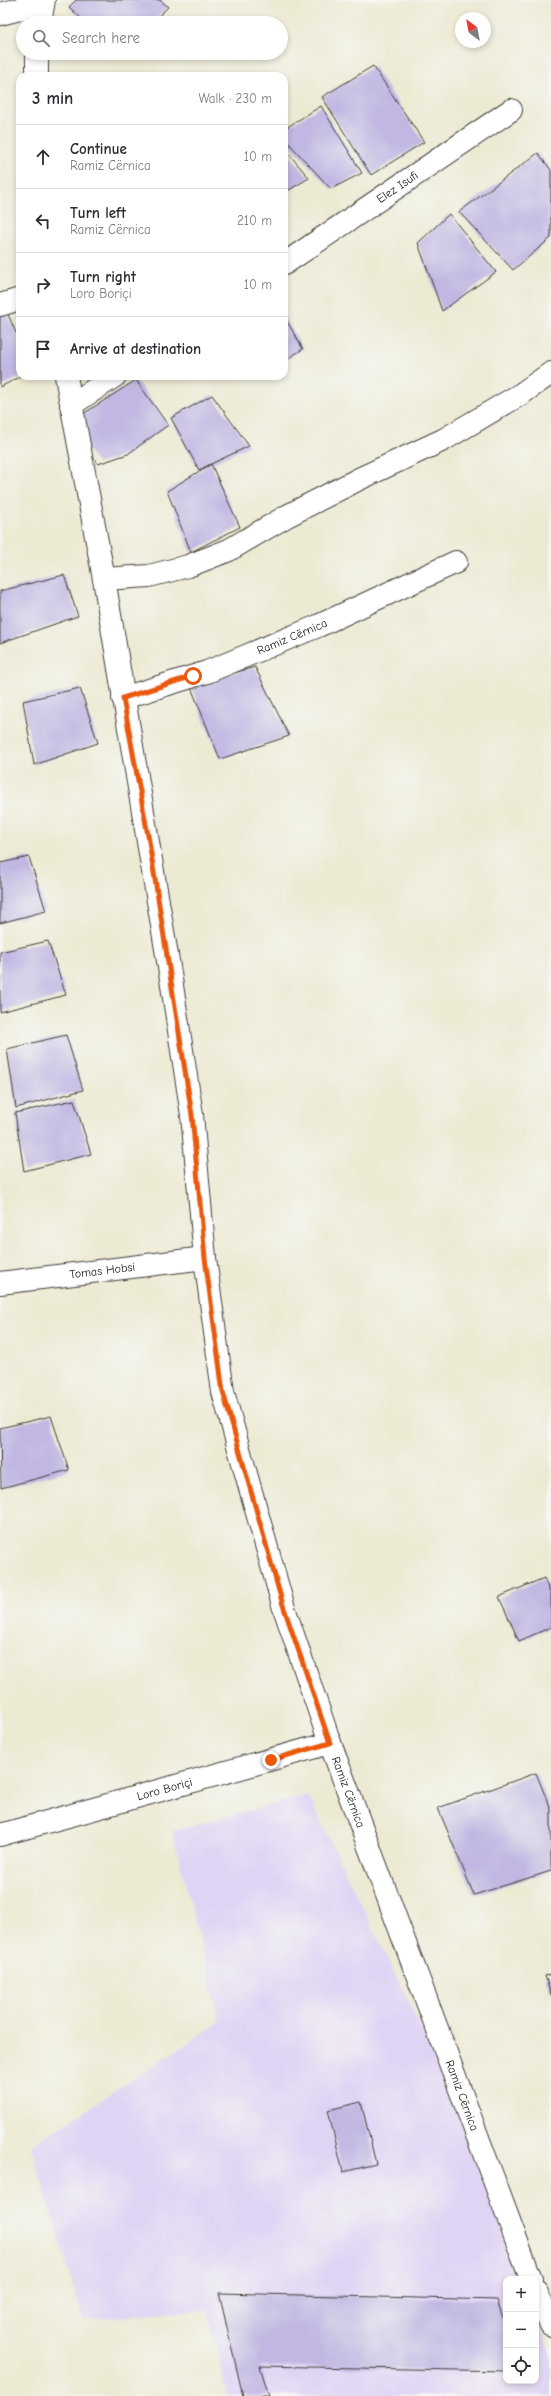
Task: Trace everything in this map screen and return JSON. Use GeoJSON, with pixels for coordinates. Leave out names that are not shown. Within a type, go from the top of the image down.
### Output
{"type":"FeatureCollection","features":[{"type":"Feature","properties":{"kind":"street"},"geometry":{"type":"LineString","coordinates":[[0,14],[42,8]]}},
{"type":"Feature","properties":{"kind":"street"},"geometry":{"type":"LineString","coordinates":[[37,60],[37,72]]}},
{"type":"Feature","properties":{"kind":"street","name":"Elez Isufi"},"geometry":{"type":"LineString","coordinates":[[288,261],[511,110]]}},
{"type":"Feature","properties":{"kind":"street"},"geometry":{"type":"LineString","coordinates":[[0,305],[16,300]]}},
{"type":"Feature","properties":{"kind":"street"},"geometry":{"type":"LineString","coordinates":[[104,579],[149,576],[188,566],[229,550],[287,516],[444,440],[521,394],[551,373]]}},
{"type":"Feature","properties":{"kind":"street","name":"Ramiz Cërnica"},"geometry":{"type":"LineString","coordinates":[[67,380],[104,579],[123,698],[149,841],[192,1115],[205,1258],[224,1399],[283,1605],[330,1743],[530,2276]]}},
{"type":"Feature","properties":{"kind":"street"},"geometry":{"type":"LineString","coordinates":[[71,405],[109,380]]}},
{"type":"Feature","properties":{"kind":"street","name":"Ramiz Cërnica"},"geometry":{"type":"LineString","coordinates":[[123,698],[220,666],[318,626],[456,562]]}},
{"type":"Feature","properties":{"kind":"street","name":"Tomas Hobsi"},"geometry":{"type":"LineString","coordinates":[[0,1283],[205,1258]]}},
{"type":"Feature","properties":{"kind":"street","name":"Loro Boriçi"},"geometry":{"type":"LineString","coordinates":[[0,1835],[330,1743]]}},
{"type":"Feature","properties":{"kind":"street"},"geometry":{"type":"LineString","coordinates":[[539,2298],[551,2325]]}},
{"type":"Feature","properties":{"kind":"shaded area"},"geometry":{"type":"Polygon","coordinates":[[[308,1795],[439,2065],[521,2276],[503,2276],[503,2384],[539,2384],[539,2324],[551,2355],[551,2396],[228,2396],[207,2310],[83,2320],[31,2146],[220,2022],[172,1831],[308,1795]]]}},
{"type":"Feature","properties":{"kind":"building"},"geometry":{"type":"Polygon","coordinates":[[[76,0],[160,0],[168,7],[159,16],[79,16],[69,7],[76,0]]]}},
{"type":"Feature","properties":{"kind":"building"},"geometry":{"type":"Polygon","coordinates":[[[373,66],[424,142],[371,175],[322,97],[373,66]]]}},
{"type":"Feature","properties":{"kind":"building"},"geometry":{"type":"Polygon","coordinates":[[[321,106],[362,173],[331,189],[288,142],[288,127],[321,106]]]}},
{"type":"Feature","properties":{"kind":"building"},"geometry":{"type":"Polygon","coordinates":[[[288,153],[309,178],[288,191],[288,153]]]}},
{"type":"Feature","properties":{"kind":"building"},"geometry":{"type":"Polygon","coordinates":[[[538,153],[551,170],[551,238],[513,270],[459,212],[538,153]]]}},
{"type":"Feature","properties":{"kind":"building"},"geometry":{"type":"Polygon","coordinates":[[[449,214],[496,272],[442,311],[418,243],[449,214]]]}},
{"type":"Feature","properties":{"kind":"building"},"geometry":{"type":"Polygon","coordinates":[[[7,312],[16,333],[16,379],[0,387],[0,316],[7,312]]]}},
{"type":"Feature","properties":{"kind":"building"},"geometry":{"type":"Polygon","coordinates":[[[288,323],[303,349],[288,358],[288,323]]]}},
{"type":"Feature","properties":{"kind":"building"},"geometry":{"type":"Polygon","coordinates":[[[136,380],[168,425],[128,454],[98,464],[69,423],[136,380]]]}},
{"type":"Feature","properties":{"kind":"building"},"geometry":{"type":"Polygon","coordinates":[[[212,395],[249,446],[199,470],[171,418],[212,395]]]}},
{"type":"Feature","properties":{"kind":"building"},"geometry":{"type":"Polygon","coordinates":[[[211,464],[240,527],[191,552],[167,491],[211,464]]]}},
{"type":"Feature","properties":{"kind":"building"},"geometry":{"type":"Polygon","coordinates":[[[64,575],[78,616],[0,643],[0,591],[64,575]]]}},
{"type":"Feature","properties":{"kind":"building"},"geometry":{"type":"Polygon","coordinates":[[[255,667],[289,736],[220,759],[190,685],[255,667]]]}},
{"type":"Feature","properties":{"kind":"building"},"geometry":{"type":"Polygon","coordinates":[[[80,688],[98,743],[34,765],[23,701],[80,688]]]}},
{"type":"Feature","properties":{"kind":"building"},"geometry":{"type":"Polygon","coordinates":[[[29,857],[46,911],[0,923],[0,863],[29,857]]]}},
{"type":"Feature","properties":{"kind":"building"},"geometry":{"type":"Polygon","coordinates":[[[48,941],[66,995],[0,1012],[0,952],[48,941]]]}},
{"type":"Feature","properties":{"kind":"building"},"geometry":{"type":"Polygon","coordinates":[[[66,1035],[83,1090],[16,1108],[7,1049],[66,1035]]]}},
{"type":"Feature","properties":{"kind":"building"},"geometry":{"type":"Polygon","coordinates":[[[74,1100],[91,1154],[24,1171],[15,1113],[74,1100]]]}},
{"type":"Feature","properties":{"kind":"building"},"geometry":{"type":"Polygon","coordinates":[[[51,1416],[69,1470],[1,1488],[0,1428],[51,1416]]]}},
{"type":"Feature","properties":{"kind":"building"},"geometry":{"type":"Polygon","coordinates":[[[544,1578],[551,1595],[551,1627],[519,1641],[499,1597],[544,1578]]]}},
{"type":"Feature","properties":{"kind":"building"},"geometry":{"type":"Polygon","coordinates":[[[536,1773],[551,1810],[551,1871],[474,1895],[438,1808],[536,1773]]]}},
{"type":"Feature","properties":{"kind":"building"},"geometry":{"type":"Polygon","coordinates":[[[551,1974],[551,1995],[545,1976],[551,1974]]]}},
{"type":"Feature","properties":{"kind":"building"},"geometry":{"type":"Polygon","coordinates":[[[361,2102],[376,2164],[343,2172],[328,2110],[361,2102]]]}},
{"type":"Feature","properties":{"kind":"building"},"geometry":{"type":"Polygon","coordinates":[[[219,2293],[497,2300],[503,2318],[503,2371],[260,2366],[269,2396],[243,2396],[219,2293]]]}},
{"type":"Feature","properties":{"kind":"route"},"geometry":{"type":"LineString","coordinates":[[193,676],[123,698],[149,841],[192,1115],[205,1258],[213,1328],[223,1392],[239,1454],[283,1605],[330,1743],[271,1760]]}}]}
